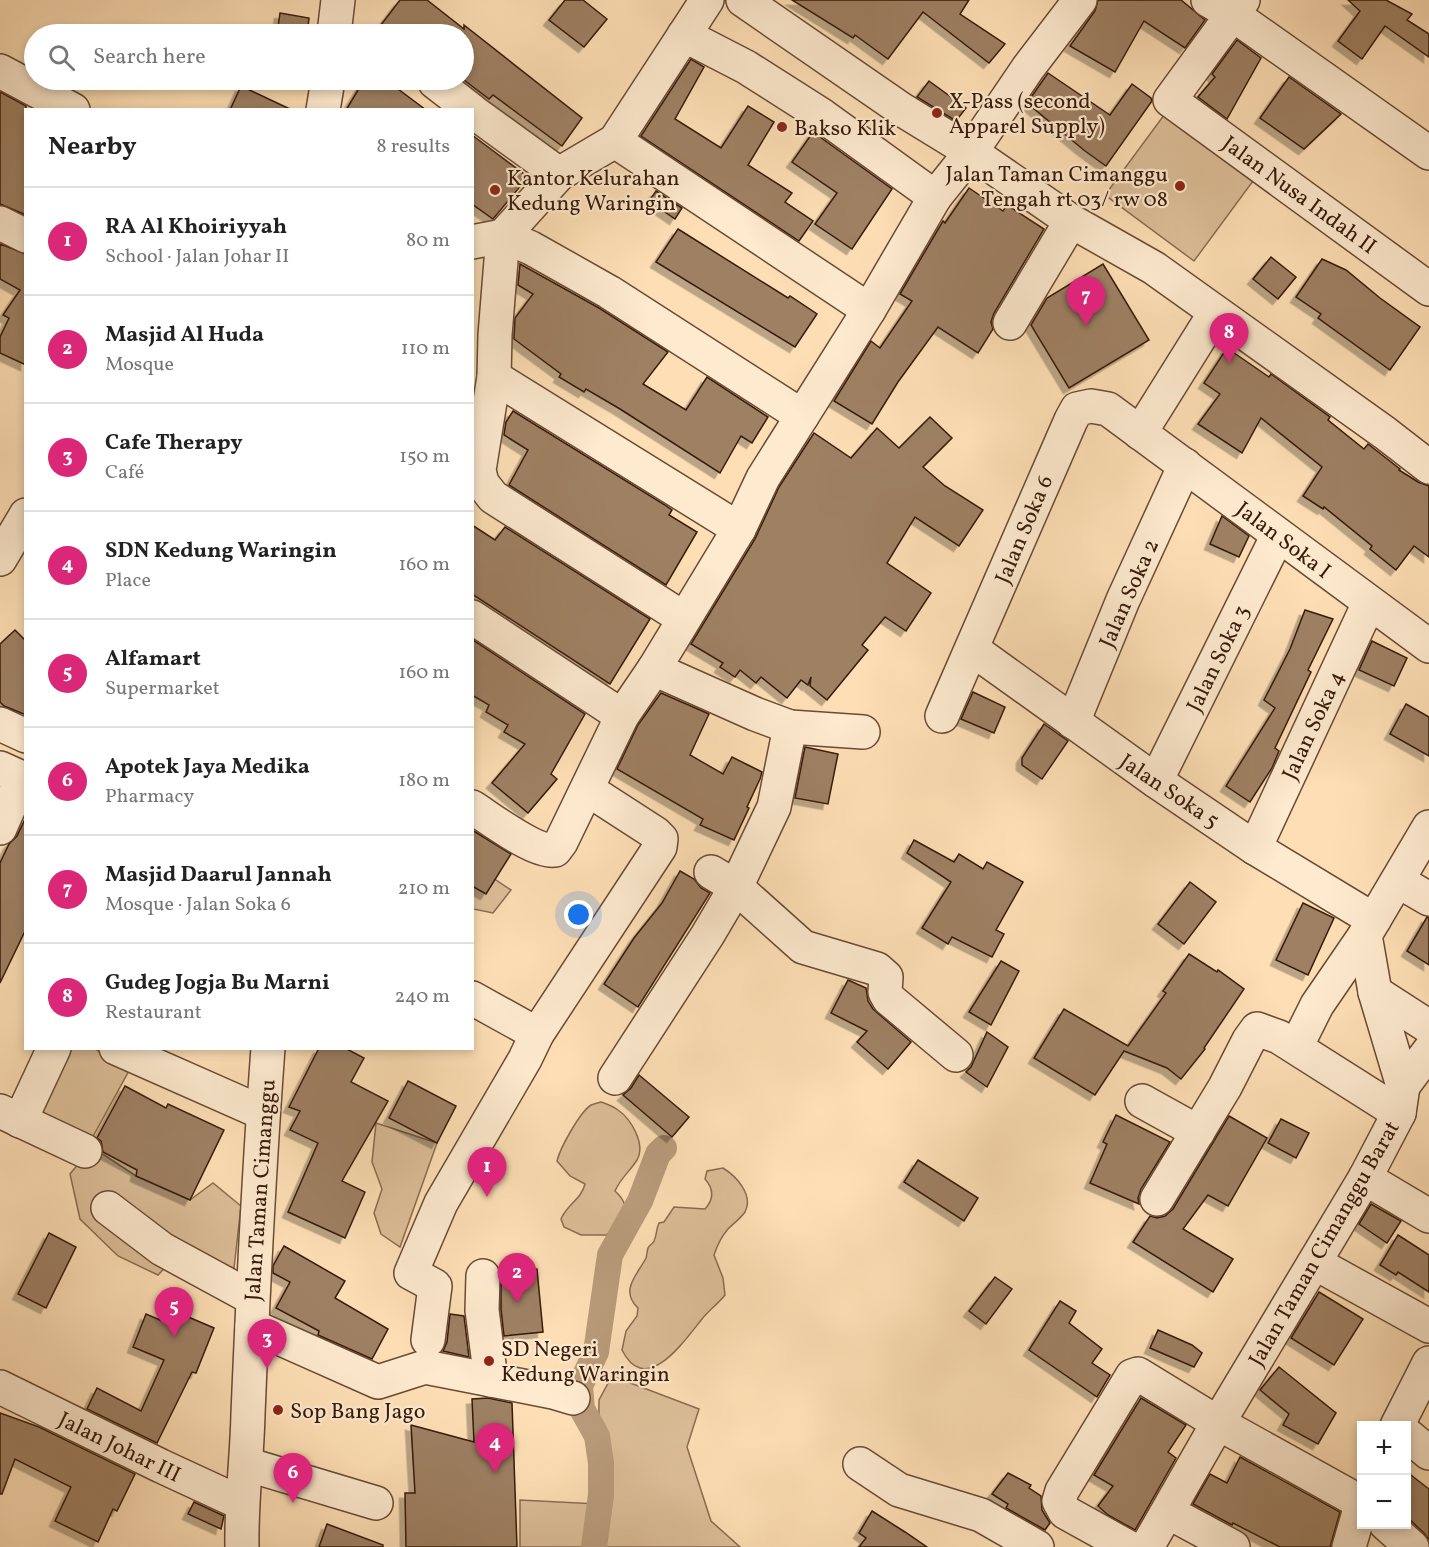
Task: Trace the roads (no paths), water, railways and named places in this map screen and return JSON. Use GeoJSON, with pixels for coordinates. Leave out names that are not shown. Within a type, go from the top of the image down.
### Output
{"type":"FeatureCollection","features":[{"type":"Feature","properties":{"kind":"street"},"geometry":{"type":"LineString","coordinates":[[335,24],[338,0]]}},
{"type":"Feature","properties":{"kind":"street"},"geometry":{"type":"LineString","coordinates":[[488,239],[559,174],[615,141],[707,0]]}},
{"type":"Feature","properties":{"kind":"street"},"geometry":{"type":"LineString","coordinates":[[743,0],[900,109],[971,152],[1071,221],[1154,268],[1429,467]]}},
{"type":"Feature","properties":{"kind":"street"},"geometry":{"type":"LineString","coordinates":[[474,808],[531,843],[548,851],[555,850],[572,822],[622,716],[654,669],[739,529],[764,478],[869,310],[935,197],[971,152],[1028,68],[1080,0]]}},
{"type":"Feature","properties":{"kind":"street"},"geometry":{"type":"LineString","coordinates":[[1228,5],[1429,153]]}},
{"type":"Feature","properties":{"kind":"street","name":"Jalan Nusa Indah II"},"geometry":{"type":"LineString","coordinates":[[1228,5],[1170,100],[1429,289]]}},
{"type":"Feature","properties":{"kind":"street"},"geometry":{"type":"LineString","coordinates":[[684,35],[746,67],[813,110],[935,197]]}},
{"type":"Feature","properties":{"kind":"street"},"geometry":{"type":"LineString","coordinates":[[0,71],[24,84]]}},
{"type":"Feature","properties":{"kind":"street"},"geometry":{"type":"LineString","coordinates":[[36,90],[69,108]]}},
{"type":"Feature","properties":{"kind":"street"},"geometry":{"type":"LineString","coordinates":[[323,108],[326,90]]}},
{"type":"Feature","properties":{"kind":"street"},"geometry":{"type":"LineString","coordinates":[[446,90],[469,108]]}},
{"type":"Feature","properties":{"kind":"street"},"geometry":{"type":"LineString","coordinates":[[474,111],[559,174]]}},
{"type":"Feature","properties":{"kind":"street"},"geometry":{"type":"LineString","coordinates":[[615,141],[869,310]]}},
{"type":"Feature","properties":{"kind":"street"},"geometry":{"type":"LineString","coordinates":[[1011,323],[1071,221]]}},
{"type":"Feature","properties":{"kind":"street"},"geometry":{"type":"LineString","coordinates":[[0,223],[24,235]]}},
{"type":"Feature","properties":{"kind":"street"},"geometry":{"type":"LineString","coordinates":[[488,239],[495,335],[494,377],[479,470],[482,483],[508,507],[683,618]]}},
{"type":"Feature","properties":{"kind":"street"},"geometry":{"type":"LineString","coordinates":[[488,239],[531,248],[609,292],[802,416]]}},
{"type":"Feature","properties":{"kind":"street"},"geometry":{"type":"LineString","coordinates":[[1140,433],[1215,313]]}},
{"type":"Feature","properties":{"kind":"street"},"geometry":{"type":"LineString","coordinates":[[494,377],[739,529]]}},
{"type":"Feature","properties":{"kind":"street","name":"Jalan Soka 6"},"geometry":{"type":"LineString","coordinates":[[942,716],[1077,409],[1091,405],[1108,409],[1140,433]]}},
{"type":"Feature","properties":{"kind":"street","name":"Jalan Soka I"},"geometry":{"type":"LineString","coordinates":[[1140,433],[1429,646]]}},
{"type":"Feature","properties":{"kind":"street","name":"Jalan Soka 2"},"geometry":{"type":"LineString","coordinates":[[1073,722],[1124,600],[1185,465]]}},
{"type":"Feature","properties":{"kind":"street"},"geometry":{"type":"LineString","coordinates":[[0,560],[24,518]]}},
{"type":"Feature","properties":{"kind":"street","name":"Jalan Soka 3"},"geometry":{"type":"LineString","coordinates":[[1156,782],[1278,535]]}},
{"type":"Feature","properties":{"kind":"street","name":"Jalan Soka 4"},"geometry":{"type":"LineString","coordinates":[[1255,848],[1369,603]]}},
{"type":"Feature","properties":{"kind":"street"},"geometry":{"type":"LineString","coordinates":[[474,618],[622,716]]}},
{"type":"Feature","properties":{"kind":"street","name":"Jalan Soka 5"},"geometry":{"type":"LineString","coordinates":[[972,649],[1156,782],[1369,928]]}},
{"type":"Feature","properties":{"kind":"street"},"geometry":{"type":"LineString","coordinates":[[654,669],[790,727],[863,732]]}},
{"type":"Feature","properties":{"kind":"street"},"geometry":{"type":"LineString","coordinates":[[0,724],[24,735]]}},
{"type":"Feature","properties":{"kind":"street"},"geometry":{"type":"LineString","coordinates":[[615,1078],[707,936],[723,879],[774,807],[790,727]]}},
{"type":"Feature","properties":{"kind":"street"},"geometry":{"type":"LineString","coordinates":[[0,768],[22,778],[0,828]]}},
{"type":"Feature","properties":{"kind":"street"},"geometry":{"type":"LineString","coordinates":[[428,1340],[435,1286],[411,1273],[441,1203],[525,1059],[537,1034],[660,847],[661,839],[655,833],[587,789]]}},
{"type":"Feature","properties":{"kind":"street"},"geometry":{"type":"LineString","coordinates":[[1296,1047],[1317,1005],[1369,928],[1429,827]]}},
{"type":"Feature","properties":{"kind":"street"},"geometry":{"type":"LineString","coordinates":[[723,879],[803,947],[863,964],[882,972],[886,977],[885,992],[889,999],[956,1055]]}},
{"type":"Feature","properties":{"kind":"street"},"geometry":{"type":"LineString","coordinates":[[1398,881],[1429,899]]}},
{"type":"Feature","properties":{"kind":"street"},"geometry":{"type":"LineString","coordinates":[[1369,928],[1375,992],[1401,1099]]}},
{"type":"Feature","properties":{"kind":"street"},"geometry":{"type":"LineString","coordinates":[[1375,992],[1429,1026]]}},
{"type":"Feature","properties":{"kind":"street"},"geometry":{"type":"LineString","coordinates":[[474,999],[537,1034]]}},
{"type":"Feature","properties":{"kind":"street"},"geometry":{"type":"LineString","coordinates":[[1157,1199],[1257,1029],[1279,1037],[1401,1099]]}},
{"type":"Feature","properties":{"kind":"street"},"geometry":{"type":"LineString","coordinates":[[53,1050],[10,1116],[85,1151]]}},
{"type":"Feature","properties":{"kind":"street"},"geometry":{"type":"LineString","coordinates":[[121,1050],[263,1113]]}},
{"type":"Feature","properties":{"kind":"street","name":"Jalan Taman Cimanggu"},"geometry":{"type":"LineString","coordinates":[[242,1547],[241,1503],[246,1464],[252,1312],[268,1050]]}},
{"type":"Feature","properties":{"kind":"street","name":"Jalan Taman Cimanggu Barat"},"geometry":{"type":"LineString","coordinates":[[1147,1547],[1218,1423],[1365,1178],[1401,1099],[1429,1051]]}},
{"type":"Feature","properties":{"kind":"street"},"geometry":{"type":"LineString","coordinates":[[1142,1101],[1198,1132]]}},
{"type":"Feature","properties":{"kind":"street"},"geometry":{"type":"LineString","coordinates":[[1365,1178],[1429,1216]]}},
{"type":"Feature","properties":{"kind":"street"},"geometry":{"type":"LineString","coordinates":[[108,1208],[252,1312],[378,1382],[424,1367],[573,1398]]}},
{"type":"Feature","properties":{"kind":"street"},"geometry":{"type":"LineString","coordinates":[[1315,1263],[1429,1326]]}},
{"type":"Feature","properties":{"kind":"street"},"geometry":{"type":"LineString","coordinates":[[483,1276],[482,1310],[491,1380]]}},
{"type":"Feature","properties":{"kind":"street"},"geometry":{"type":"LineString","coordinates":[[1404,1421],[1429,1363]]}},
{"type":"Feature","properties":{"kind":"street"},"geometry":{"type":"LineString","coordinates":[[1128,1547],[1065,1512],[1059,1501],[1062,1491],[1132,1376],[1138,1374],[1218,1423],[1357,1500]]}},
{"type":"Feature","properties":{"kind":"street","name":"Jalan Johar III"},"geometry":{"type":"LineString","coordinates":[[0,1387],[241,1503]]}},
{"type":"Feature","properties":{"kind":"street"},"geometry":{"type":"LineString","coordinates":[[1404,1421],[1429,1387]]}},
{"type":"Feature","properties":{"kind":"street"},"geometry":{"type":"LineString","coordinates":[[1411,1432],[1429,1453]]}},
{"type":"Feature","properties":{"kind":"street"},"geometry":{"type":"LineString","coordinates":[[246,1464],[376,1503]]}},
{"type":"Feature","properties":{"kind":"street"},"geometry":{"type":"LineString","coordinates":[[860,1464],[900,1490],[981,1515],[1037,1547]]}},
{"type":"Feature","properties":{"kind":"street"},"geometry":{"type":"LineString","coordinates":[[1168,1512],[1233,1547]]}},
{"type":"Feature","properties":{"kind":"street"},"geometry":{"type":"LineString","coordinates":[[1349,1547],[1357,1517]]}},
{"type":"Feature","properties":{"kind":"street"},"geometry":{"type":"LineString","coordinates":[[1392,1529],[1412,1547]]}},
{"type":"Feature","properties":{"kind":"waterway"},"geometry":{"type":"LineString","coordinates":[[594,1547],[601,1495],[601,1463],[597,1436],[582,1409],[580,1386],[596,1352],[610,1255],[640,1201],[658,1154],[664,1148]]}},
{"type":"Feature","properties":{"kind":"place","name":"X-Pass (second Apparel Supply)"},"geometry":{"type":"Point","coordinates":[937,113]}},
{"type":"Feature","properties":{"kind":"place","name":"Bakso Klik"},"geometry":{"type":"Point","coordinates":[782,127]}},
{"type":"Feature","properties":{"kind":"place","name":"Jalan Taman Cimanggu Tengah rt 03/ rw 08"},"geometry":{"type":"Point","coordinates":[1180,186]}},
{"type":"Feature","properties":{"kind":"place","name":"Kantor Kelurahan Kedung Waringin"},"geometry":{"type":"Point","coordinates":[495,190]}},
{"type":"Feature","properties":{"kind":"place","name":"Masjid Daarul Jannah"},"geometry":{"type":"Point","coordinates":[1086,326]}},
{"type":"Feature","properties":{"kind":"place","name":"Gudeg Jogja Bu Marni"},"geometry":{"type":"Point","coordinates":[1229,363]}},
{"type":"Feature","properties":{"kind":"place","name":"RA Al Khoiriyyah"},"geometry":{"type":"Point","coordinates":[487,1197]}},
{"type":"Feature","properties":{"kind":"place","name":"Masjid Al Huda"},"geometry":{"type":"Point","coordinates":[517,1303]}},
{"type":"Feature","properties":{"kind":"place","name":"Alfamart"},"geometry":{"type":"Point","coordinates":[174,1337]}},
{"type":"Feature","properties":{"kind":"place","name":"SD Negeri Kedung Waringin"},"geometry":{"type":"Point","coordinates":[489,1361]}},
{"type":"Feature","properties":{"kind":"place","name":"Cafe Therapy"},"geometry":{"type":"Point","coordinates":[267,1369]}},
{"type":"Feature","properties":{"kind":"place","name":"Sop Bang Jago"},"geometry":{"type":"Point","coordinates":[278,1410]}},
{"type":"Feature","properties":{"kind":"place","name":"SDN Kedung Waringin"},"geometry":{"type":"Point","coordinates":[495,1473]}},
{"type":"Feature","properties":{"kind":"place","name":"Apotek Jaya Medika"},"geometry":{"type":"Point","coordinates":[293,1503]}}]}
